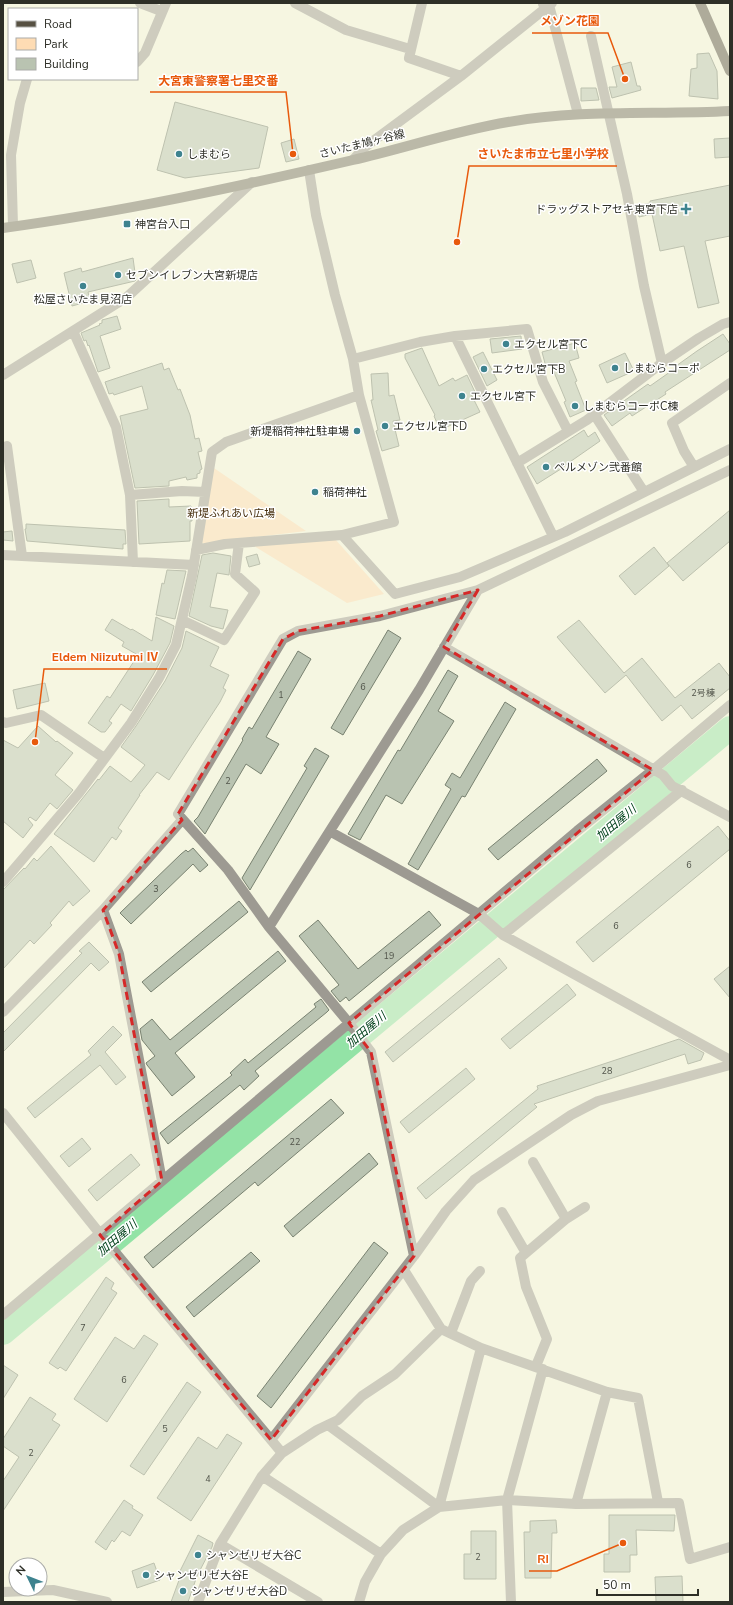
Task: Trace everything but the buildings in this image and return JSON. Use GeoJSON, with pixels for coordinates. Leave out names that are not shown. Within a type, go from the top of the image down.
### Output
{"type":"FeatureCollection","features":[{"type":"Feature","properties":{"kind":"main road"},"geometry":{"type":"LineString","coordinates":[[700,3],[730,71]]}},
{"type":"Feature","properties":{"kind":"main road","name":"さいたま鳩ヶ谷線"},"geometry":{"type":"LineString","coordinates":[[8,227],[68,219],[156,204],[354,160],[435,138],[508,122],[578,114],[730,111]]}},
{"type":"Feature","properties":{"kind":"street"},"geometry":{"type":"LineString","coordinates":[[138,61],[145,53],[163,7],[140,3]]}},
{"type":"Feature","properties":{"kind":"street"},"geometry":{"type":"LineString","coordinates":[[422,3],[409,58],[461,76]]}},
{"type":"Feature","properties":{"kind":"street"},"geometry":{"type":"LineString","coordinates":[[296,4],[346,30],[410,49]]}},
{"type":"Feature","properties":{"kind":"street"},"geometry":{"type":"LineString","coordinates":[[354,160],[365,147],[461,76],[547,4],[578,114]]}},
{"type":"Feature","properties":{"kind":"street"},"geometry":{"type":"LineString","coordinates":[[591,36],[627,194],[644,286],[662,363]]}},
{"type":"Feature","properties":{"kind":"street"},"geometry":{"type":"LineString","coordinates":[[8,227],[11,155],[20,103],[27,80]]}},
{"type":"Feature","properties":{"kind":"street"},"geometry":{"type":"LineString","coordinates":[[196,550],[225,544],[342,535],[394,522],[359,395],[353,359],[335,295],[319,229],[309,170]]}},
{"type":"Feature","properties":{"kind":"street"},"geometry":{"type":"LineString","coordinates":[[3,375],[127,297],[252,182]]}},
{"type":"Feature","properties":{"kind":"street"},"geometry":{"type":"LineString","coordinates":[[517,463],[594,414],[662,363],[699,338],[723,324],[730,322]]}},
{"type":"Feature","properties":{"kind":"street"},"geometry":{"type":"LineString","coordinates":[[353,359],[420,342],[455,336],[527,329],[543,382],[568,431]]}},
{"type":"Feature","properties":{"kind":"street"},"geometry":{"type":"LineString","coordinates":[[73,331],[116,427],[130,494],[133,562]]}},
{"type":"Feature","properties":{"kind":"street"},"geometry":{"type":"LineString","coordinates":[[455,336],[553,536]]}},
{"type":"Feature","properties":{"kind":"street"},"geometry":{"type":"LineString","coordinates":[[694,467],[684,451],[672,423],[730,384]]}},
{"type":"Feature","properties":{"kind":"street"},"geometry":{"type":"LineString","coordinates":[[3,882],[79,793],[131,723],[160,678],[176,645],[182,620],[194,565],[212,452],[226,442],[359,395]]}},
{"type":"Feature","properties":{"kind":"street"},"geometry":{"type":"LineString","coordinates":[[594,414],[644,492]]}},
{"type":"Feature","properties":{"kind":"street"},"geometry":{"type":"LineString","coordinates":[[3,448],[6,446],[22,556]]}},
{"type":"Feature","properties":{"kind":"street"},"geometry":{"type":"LineString","coordinates":[[342,535],[395,594],[460,577],[553,536],[730,449]]}},
{"type":"Feature","properties":{"kind":"street"},"geometry":{"type":"LineString","coordinates":[[414,1256],[371,1052],[269,927],[228,870],[178,814],[283,639],[298,632],[380,616],[478,590],[730,470]]}},
{"type":"Feature","properties":{"kind":"street"},"geometry":{"type":"LineString","coordinates":[[130,494],[182,491],[205,492]]}},
{"type":"Feature","properties":{"kind":"street"},"geometry":{"type":"LineString","coordinates":[[182,620],[224,640],[255,592],[235,574],[239,543]]}},
{"type":"Feature","properties":{"kind":"street"},"geometry":{"type":"LineString","coordinates":[[3,555],[194,565]]}},
{"type":"Feature","properties":{"kind":"street"},"geometry":{"type":"LineString","coordinates":[[269,927],[331,832],[478,590]]}},
{"type":"Feature","properties":{"kind":"street"},"geometry":{"type":"LineString","coordinates":[[444,647],[663,775],[677,788],[730,817]]}},
{"type":"Feature","properties":{"kind":"street"},"geometry":{"type":"LineString","coordinates":[[3,1315],[102,1238],[162,1181],[352,1027],[479,914],[578,830],[653,770],[730,705]]}},
{"type":"Feature","properties":{"kind":"street"},"geometry":{"type":"LineString","coordinates":[[3,722],[6,723],[41,715],[104,758]]}},
{"type":"Feature","properties":{"kind":"street"},"geometry":{"type":"LineString","coordinates":[[503,934],[677,788]]}},
{"type":"Feature","properties":{"kind":"street"},"geometry":{"type":"LineString","coordinates":[[3,1012],[104,910],[182,820]]}},
{"type":"Feature","properties":{"kind":"street"},"geometry":{"type":"LineString","coordinates":[[331,832],[479,914],[503,934],[730,1060]]}},
{"type":"Feature","properties":{"kind":"street"},"geometry":{"type":"LineString","coordinates":[[104,910],[119,954],[162,1181]]}},
{"type":"Feature","properties":{"kind":"street"},"geometry":{"type":"LineString","coordinates":[[271,1440],[404,1270],[446,1211],[474,1180],[571,1114],[598,1101],[730,1065]]}},
{"type":"Feature","properties":{"kind":"street"},"geometry":{"type":"LineString","coordinates":[[3,1113],[102,1238],[282,1453]]}},
{"type":"Feature","properties":{"kind":"street"},"geometry":{"type":"LineString","coordinates":[[533,1162],[566,1219]]}},
{"type":"Feature","properties":{"kind":"street"},"geometry":{"type":"LineString","coordinates":[[512,1602],[507,1500],[547,1339],[526,1288],[520,1258],[566,1219],[585,1207]]}},
{"type":"Feature","properties":{"kind":"street"},"geometry":{"type":"LineString","coordinates":[[502,1212],[526,1254]]}},
{"type":"Feature","properties":{"kind":"street"},"geometry":{"type":"LineString","coordinates":[[404,1270],[441,1329],[481,1348],[607,1392],[638,1398],[658,1502]]}},
{"type":"Feature","properties":{"kind":"street"},"geometry":{"type":"LineString","coordinates":[[451,1333],[471,1281],[480,1271]]}},
{"type":"Feature","properties":{"kind":"street"},"geometry":{"type":"LineString","coordinates":[[198,1602],[220,1544],[262,1476],[282,1453],[317,1430],[338,1420],[362,1396],[395,1374],[441,1329]]}},
{"type":"Feature","properties":{"kind":"street"},"geometry":{"type":"LineString","coordinates":[[438,1507],[481,1348]]}},
{"type":"Feature","properties":{"kind":"street"},"geometry":{"type":"LineString","coordinates":[[576,1504],[607,1392]]}},
{"type":"Feature","properties":{"kind":"street"},"geometry":{"type":"LineString","coordinates":[[328,1425],[438,1507]]}},
{"type":"Feature","properties":{"kind":"street"},"geometry":{"type":"LineString","coordinates":[[262,1476],[381,1554]]}},
{"type":"Feature","properties":{"kind":"street"},"geometry":{"type":"LineString","coordinates":[[359,1602],[365,1582],[381,1554],[403,1530],[438,1507],[507,1500],[576,1504],[679,1502],[690,1559],[730,1546]]}},
{"type":"Feature","properties":{"kind":"street"},"geometry":{"type":"LineString","coordinates":[[220,1544],[318,1602]]}},
{"type":"Feature","properties":{"kind":"street"},"geometry":{"type":"LineString","coordinates":[[3,1592],[54,1590],[106,1602]]}},
{"type":"Feature","properties":{"kind":"highlighted area"},"geometry":{"type":"Polygon","coordinates":[[[478,590],[444,647],[653,770],[349,1023],[371,1052],[414,1256],[271,1440],[100,1235],[162,1181],[119,954],[103,910],[182,820],[178,814],[283,639],[298,631],[380,616],[478,590]]]}},
{"type":"Feature","properties":{"kind":"green space","name":"新堤ふれあい広場"},"geometry":{"type":"Polygon","coordinates":[[[211,466],[306,531],[199,544],[211,466]]]}},
{"type":"Feature","properties":{"kind":"green space","name":"新堤ふれあい広場"},"geometry":{"type":"Polygon","coordinates":[[[335,539],[384,594],[347,603],[254,546],[335,539]]]}},
{"type":"Feature","properties":{"kind":"waterway","name":"加田屋川"},"geometry":{"type":"LineString","coordinates":[[3,1333],[730,728]]}},
{"type":"Feature","properties":{"kind":"place","name":"メゾン花園"},"geometry":{"type":"Point","coordinates":[625,79]}},
{"type":"Feature","properties":{"kind":"place","name":"しまむら"},"geometry":{"type":"Point","coordinates":[179,154]}},
{"type":"Feature","properties":{"kind":"place","name":"大宮東警察署七里交番"},"geometry":{"type":"Point","coordinates":[293,154]}},
{"type":"Feature","properties":{"kind":"place","name":"ドラッグストアセキ東宮下店"},"geometry":{"type":"Point","coordinates":[686,209]}},
{"type":"Feature","properties":{"kind":"place","name":"神宮台入口"},"geometry":{"type":"Point","coordinates":[127,224]}},
{"type":"Feature","properties":{"kind":"place","name":"さいたま市立七里小学校"},"geometry":{"type":"Point","coordinates":[457,242]}},
{"type":"Feature","properties":{"kind":"place","name":"セブンイレブン大宮新堤店"},"geometry":{"type":"Point","coordinates":[118,275]}},
{"type":"Feature","properties":{"kind":"place","name":"松屋さいたま見沼店"},"geometry":{"type":"Point","coordinates":[83,286]}},
{"type":"Feature","properties":{"kind":"place","name":"エクセル宮下C"},"geometry":{"type":"Point","coordinates":[506,344]}},
{"type":"Feature","properties":{"kind":"place","name":"しまむらコーポ"},"geometry":{"type":"Point","coordinates":[615,368]}},
{"type":"Feature","properties":{"kind":"place","name":"エクセル宮下B"},"geometry":{"type":"Point","coordinates":[484,369]}},
{"type":"Feature","properties":{"kind":"place","name":"エクセル宮下"},"geometry":{"type":"Point","coordinates":[462,396]}},
{"type":"Feature","properties":{"kind":"place","name":"しまむらコーポC棟"},"geometry":{"type":"Point","coordinates":[575,406]}},
{"type":"Feature","properties":{"kind":"place","name":"エクセル宮下D"},"geometry":{"type":"Point","coordinates":[385,426]}},
{"type":"Feature","properties":{"kind":"place","name":"新堤稲荷神社駐車場"},"geometry":{"type":"Point","coordinates":[357,431]}},
{"type":"Feature","properties":{"kind":"place","name":"ベルメゾン弐番館"},"geometry":{"type":"Point","coordinates":[546,467]}},
{"type":"Feature","properties":{"kind":"place","name":"稲荷神社"},"geometry":{"type":"Point","coordinates":[315,492]}},
{"type":"Feature","properties":{"kind":"place","name":"Eldem Niizutumi Ⅳ"},"geometry":{"type":"Point","coordinates":[35,742]}},
{"type":"Feature","properties":{"kind":"place","name":"RI"},"geometry":{"type":"Point","coordinates":[623,1543]}},
{"type":"Feature","properties":{"kind":"place","name":"シャンゼリゼ大谷C"},"geometry":{"type":"Point","coordinates":[198,1555]}},
{"type":"Feature","properties":{"kind":"place","name":"シャンゼリゼ大谷E"},"geometry":{"type":"Point","coordinates":[146,1575]}},
{"type":"Feature","properties":{"kind":"place","name":"シャンゼリゼ大谷D"},"geometry":{"type":"Point","coordinates":[183,1591]}}]}
